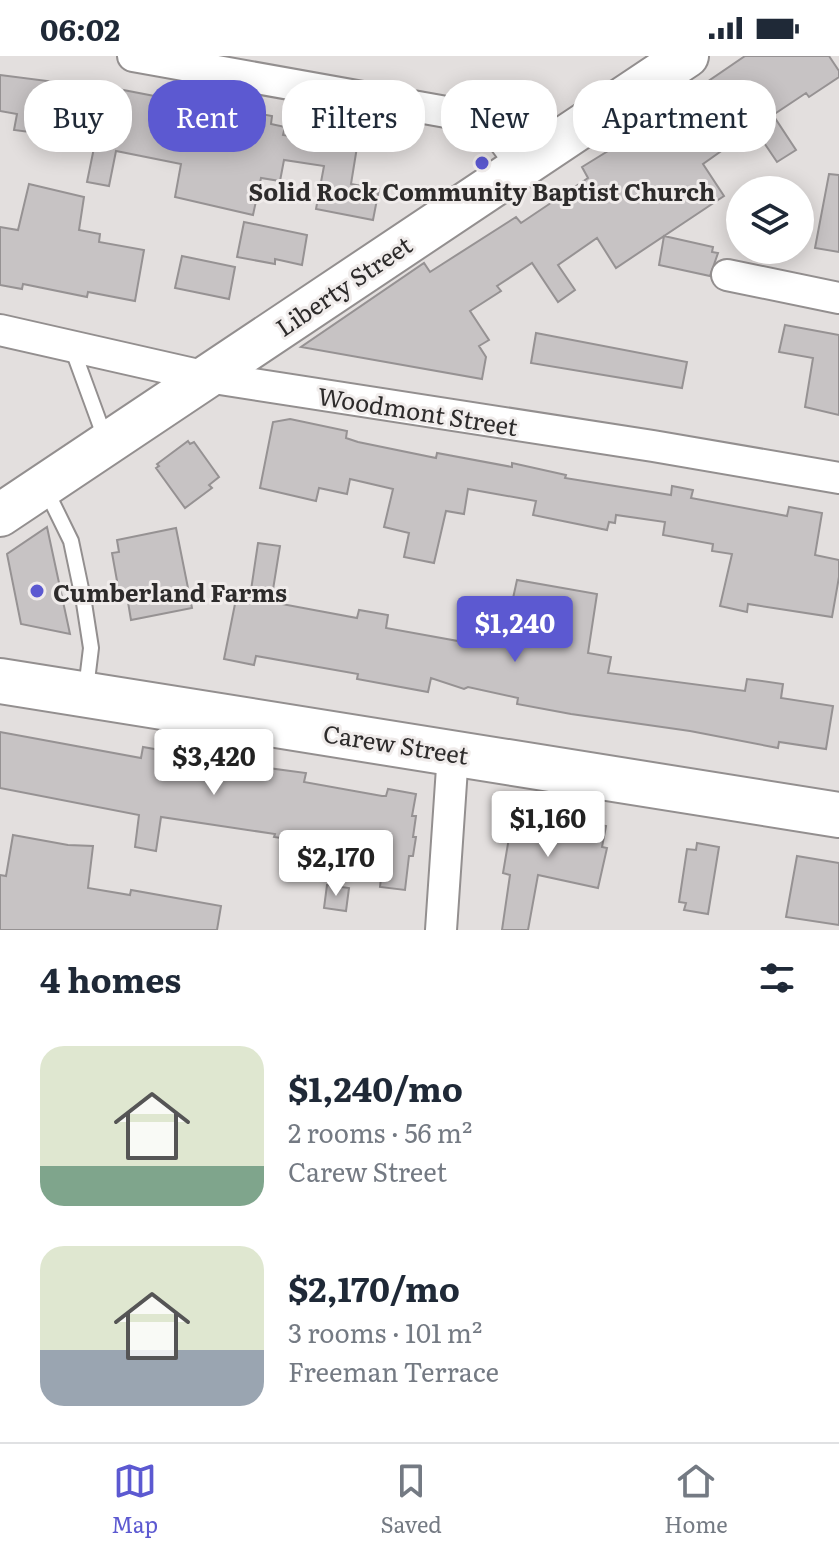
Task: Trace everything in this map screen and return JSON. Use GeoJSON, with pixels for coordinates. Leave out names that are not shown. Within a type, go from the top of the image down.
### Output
{"type":"FeatureCollection","features":[{"type":"Feature","properties":{"kind":"main road","name":"Liberty Street"},"geometry":{"type":"LineString","coordinates":[[0,515],[687,56]]}},
{"type":"Feature","properties":{"kind":"main road","name":"Carew Street"},"geometry":{"type":"LineString","coordinates":[[0,681],[839,815]]}},
{"type":"Feature","properties":{"kind":"street"},"geometry":{"type":"LineString","coordinates":[[133,56],[463,115],[494,127],[522,165]]}},
{"type":"Feature","properties":{"kind":"street"},"geometry":{"type":"LineString","coordinates":[[727,275],[839,298]]}},
{"type":"Feature","properties":{"kind":"street","name":"Woodmont Street"},"geometry":{"type":"LineString","coordinates":[[0,330],[207,377],[839,478]]}},
{"type":"Feature","properties":{"kind":"street"},"geometry":{"type":"LineString","coordinates":[[441,930],[453,753]]}},
{"type":"Feature","properties":{"kind":"lane"},"geometry":{"type":"LineString","coordinates":[[71,345],[107,444]]}},
{"type":"Feature","properties":{"kind":"lane"},"geometry":{"type":"LineString","coordinates":[[44,486],[71,541],[84,603],[91,648],[86,694]]}},
{"type":"Feature","properties":{"kind":"building"},"geometry":{"type":"Polygon","coordinates":[[[745,56],[829,56],[839,71],[839,77],[809,97],[806,93],[776,113],[776,80],[710,80],[745,56]]]}},
{"type":"Feature","properties":{"kind":"building"},"geometry":{"type":"Polygon","coordinates":[[[0,75],[39,80],[24,80],[24,131],[14,130],[17,114],[0,111],[0,75]]]}},
{"type":"Feature","properties":{"kind":"building"},"geometry":{"type":"Polygon","coordinates":[[[132,92],[148,95],[148,152],[266,152],[266,115],[272,116],[271,124],[282,126],[282,152],[356,152],[351,184],[379,189],[373,220],[316,209],[324,166],[284,160],[280,181],[261,178],[253,215],[175,197],[181,164],[121,152],[132,152],[132,92]]]}},
{"type":"Feature","properties":{"kind":"building"},"geometry":{"type":"Polygon","coordinates":[[[776,120],[796,150],[777,162],[770,152],[776,152],[776,120]]]}},
{"type":"Feature","properties":{"kind":"building"},"geometry":{"type":"Polygon","coordinates":[[[93,152],[116,152],[109,186],[87,182],[93,152]]]}},
{"type":"Feature","properties":{"kind":"building"},"geometry":{"type":"Polygon","coordinates":[[[606,152],[720,152],[703,164],[724,196],[616,268],[597,238],[558,265],[575,290],[558,302],[532,263],[497,286],[501,291],[470,311],[489,340],[479,346],[486,357],[482,379],[301,347],[424,263],[430,272],[516,217],[521,223],[588,178],[582,167],[606,152]]]}},
{"type":"Feature","properties":{"kind":"building"},"geometry":{"type":"Polygon","coordinates":[[[829,174],[839,175],[839,252],[815,248],[829,174]]]}},
{"type":"Feature","properties":{"kind":"building"},"geometry":{"type":"Polygon","coordinates":[[[29,184],[84,197],[79,230],[100,234],[99,242],[144,250],[135,301],[88,292],[87,297],[23,284],[22,289],[0,285],[0,227],[18,230],[29,184]]]}},
{"type":"Feature","properties":{"kind":"building"},"geometry":{"type":"Polygon","coordinates":[[[244,222],[307,235],[302,265],[275,259],[275,264],[237,257],[244,222]]]}},
{"type":"Feature","properties":{"kind":"building"},"geometry":{"type":"Polygon","coordinates":[[[664,236],[713,247],[712,252],[718,253],[710,276],[659,265],[664,236]]]}},
{"type":"Feature","properties":{"kind":"building"},"geometry":{"type":"Polygon","coordinates":[[[182,256],[235,267],[229,299],[175,288],[182,256]]]}},
{"type":"Feature","properties":{"kind":"building"},"geometry":{"type":"Polygon","coordinates":[[[785,325],[839,335],[839,415],[805,407],[813,358],[779,352],[785,325]]]}},
{"type":"Feature","properties":{"kind":"building"},"geometry":{"type":"Polygon","coordinates":[[[536,333],[687,362],[682,388],[531,363],[536,333]]]}},
{"type":"Feature","properties":{"kind":"building"},"geometry":{"type":"Polygon","coordinates":[[[290,419],[347,431],[346,438],[358,442],[436,458],[437,453],[512,467],[512,463],[566,475],[565,478],[671,495],[672,486],[693,490],[691,498],[787,516],[789,507],[822,513],[815,555],[839,560],[832,617],[748,604],[747,612],[720,606],[732,554],[712,551],[713,544],[663,535],[665,522],[616,515],[615,523],[609,522],[607,530],[533,515],[536,501],[468,489],[464,514],[446,511],[434,563],[404,557],[409,533],[384,527],[393,489],[350,479],[347,494],[319,488],[316,501],[260,488],[273,422],[290,419]]]}},
{"type":"Feature","properties":{"kind":"building"},"geometry":{"type":"Polygon","coordinates":[[[188,441],[190,444],[194,442],[219,477],[209,485],[212,488],[185,508],[156,468],[159,466],[157,464],[188,441]]]}},
{"type":"Feature","properties":{"kind":"building"},"geometry":{"type":"Polygon","coordinates":[[[47,527],[70,634],[21,624],[7,554],[47,527]]]}},
{"type":"Feature","properties":{"kind":"building"},"geometry":{"type":"Polygon","coordinates":[[[176,528],[192,608],[131,620],[126,590],[119,592],[112,553],[119,552],[117,540],[176,528]]]}},
{"type":"Feature","properties":{"kind":"building"},"geometry":{"type":"Polygon","coordinates":[[[258,543],[280,546],[271,602],[357,618],[359,610],[388,615],[386,628],[458,641],[460,629],[505,635],[517,580],[597,594],[588,653],[611,657],[608,673],[745,691],[747,679],[783,684],[781,698],[833,706],[826,749],[779,742],[778,748],[690,731],[571,714],[517,704],[518,698],[468,687],[464,689],[431,678],[428,692],[357,679],[358,674],[256,656],[254,665],[224,659],[237,594],[250,597],[258,543]]]}},
{"type":"Feature","properties":{"kind":"building"},"geometry":{"type":"Polygon","coordinates":[[[0,732],[141,758],[143,747],[306,773],[304,782],[382,796],[386,796],[388,789],[416,794],[412,816],[416,816],[413,837],[416,837],[413,856],[409,856],[405,890],[380,887],[384,852],[294,837],[293,840],[274,837],[275,834],[161,817],[156,851],[135,847],[139,815],[0,788],[0,732]]]}},
{"type":"Feature","properties":{"kind":"building"},"geometry":{"type":"Polygon","coordinates":[[[514,808],[606,826],[602,847],[607,848],[598,888],[538,875],[528,930],[502,930],[510,875],[503,873],[514,808]]]}},
{"type":"Feature","properties":{"kind":"building"},"geometry":{"type":"Polygon","coordinates":[[[13,835],[68,845],[93,846],[88,888],[130,895],[131,890],[221,906],[217,930],[0,930],[0,875],[6,876],[13,835]]]}},
{"type":"Feature","properties":{"kind":"building"},"geometry":{"type":"Polygon","coordinates":[[[697,843],[719,847],[708,914],[684,910],[686,903],[679,902],[687,849],[696,850],[697,843]]]}},
{"type":"Feature","properties":{"kind":"building"},"geometry":{"type":"Polygon","coordinates":[[[797,856],[839,863],[839,925],[786,917],[797,856]]]}},
{"type":"Feature","properties":{"kind":"building"},"geometry":{"type":"Polygon","coordinates":[[[327,885],[349,888],[346,911],[324,908],[327,885]]]}},
{"type":"Feature","properties":{"kind":"place","name":"Solid Rock Community Baptist Church"},"geometry":{"type":"Point","coordinates":[482,163]}},
{"type":"Feature","properties":{"kind":"place","name":"Cumberland Farms"},"geometry":{"type":"Point","coordinates":[37,591]}}]}
